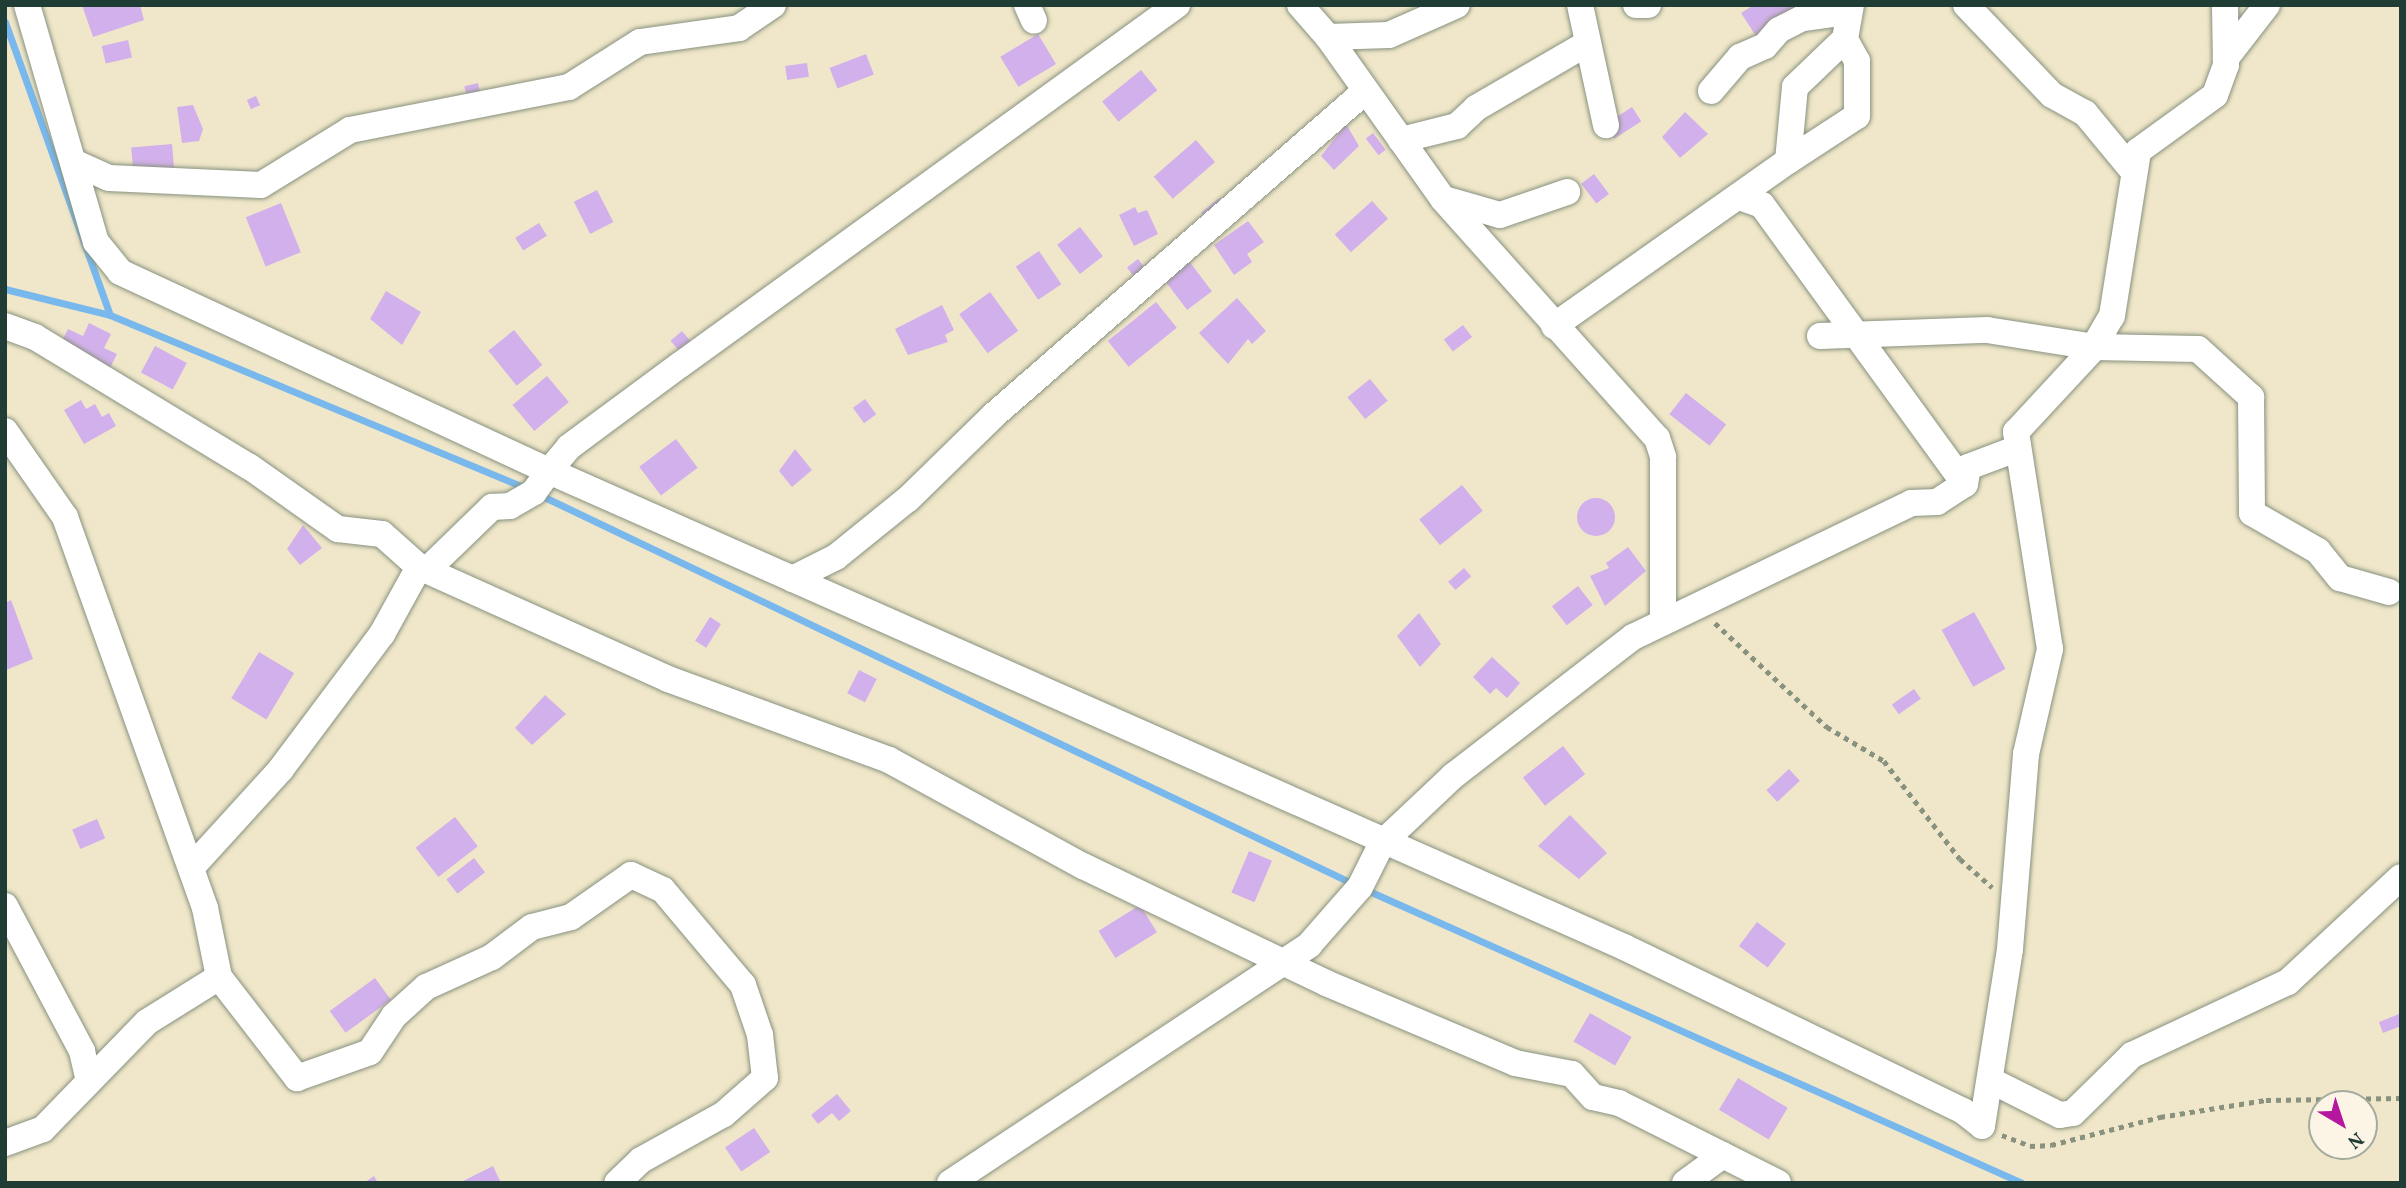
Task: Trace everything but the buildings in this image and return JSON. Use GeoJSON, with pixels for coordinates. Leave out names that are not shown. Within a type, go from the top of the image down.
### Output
{"type":"FeatureCollection","features":[{"type":"Feature","properties":{"kind":"street"},"geometry":{"type":"LineString","coordinates":[[27,5],[96,242],[120,272],[548,471],[1382,843],[1624,947],[1964,1111],[1982,1126],[1992,1081],[2014,906],[2026,754],[2050,649],[2016,449],[2016,432],[2028,415],[2094,347],[2117,292],[2138,151],[2215,95],[2226,58],[2225,5]]}},
{"type":"Feature","properties":{"kind":"street"},"geometry":{"type":"LineString","coordinates":[[73,162],[109,178],[261,185],[351,130],[569,87],[640,42],[739,28],[773,5]]}},
{"type":"Feature","properties":{"kind":"street"},"geometry":{"type":"LineString","coordinates":[[1328,37],[1389,35],[1457,5]]}},
{"type":"Feature","properties":{"kind":"street"},"geometry":{"type":"LineString","coordinates":[[1580,5],[1606,125]]}},
{"type":"Feature","properties":{"kind":"street"},"geometry":{"type":"LineString","coordinates":[[1636,5],[1648,5]]}},
{"type":"Feature","properties":{"kind":"street"},"geometry":{"type":"LineString","coordinates":[[1966,5],[2052,95],[2085,113],[2133,171]]}},
{"type":"Feature","properties":{"kind":"street"},"geometry":{"type":"LineString","coordinates":[[2226,58],[2267,5]]}},
{"type":"Feature","properties":{"kind":"street"},"geometry":{"type":"LineString","coordinates":[[1304,7],[1443,199],[1657,438],[1663,457],[1663,622]]}},
{"type":"Feature","properties":{"kind":"street"},"geometry":{"type":"LineString","coordinates":[[191,868],[281,769],[382,634],[423,568],[492,507],[510,506],[534,492],[569,447],[1164,9]]}},
{"type":"Feature","properties":{"kind":"street"},"geometry":{"type":"LineString","coordinates":[[1554,326],[1742,198],[1788,161],[1857,116],[1857,61],[1845,39],[1849,9],[1803,18],[1779,30],[1765,46],[1740,57],[1711,91]]}},
{"type":"Feature","properties":{"kind":"street"},"geometry":{"type":"LineString","coordinates":[[1788,161],[1796,87],[1845,39]]}},
{"type":"Feature","properties":{"kind":"street"},"geometry":{"type":"LineString","coordinates":[[1401,141],[1457,126],[1476,108],[1587,44]]}},
{"type":"Feature","properties":{"kind":"street"},"geometry":{"type":"LineString","coordinates":[[792,579],[836,557],[908,499],[993,415],[1366,91]]}},
{"type":"Feature","properties":{"kind":"street"},"geometry":{"type":"LineString","coordinates":[[1443,199],[1500,215],[1567,192]]}},
{"type":"Feature","properties":{"kind":"street"},"geometry":{"type":"LineString","coordinates":[[1742,198],[1762,205],[1856,339],[1965,484]]}},
{"type":"Feature","properties":{"kind":"street"},"geometry":{"type":"LineString","coordinates":[[6,328],[250,467],[338,528],[382,534],[423,568],[668,679],[889,760],[1083,866],[1282,962],[1516,1063],[1572,1074],[1593,1097],[1619,1103],[1778,1183]]}},
{"type":"Feature","properties":{"kind":"street"},"geometry":{"type":"LineString","coordinates":[[1821,335],[1856,339],[1987,330],[2094,347],[2198,349],[2239,380],[2251,397],[2255,425],[2248,492],[2252,513],[2318,551],[2340,578],[2389,592]]}},
{"type":"Feature","properties":{"kind":"street"},"geometry":{"type":"LineString","coordinates":[[5,431],[65,517],[191,868],[219,977],[297,1078],[370,1052],[394,1016],[426,988],[492,957],[532,927],[571,917],[631,875],[663,890],[743,985],[760,1035],[765,1078],[724,1114],[641,1160],[617,1183]]}},
{"type":"Feature","properties":{"kind":"street"},"geometry":{"type":"LineString","coordinates":[[950,1183],[1309,946],[1360,887],[1382,843],[1559,689],[1663,622],[1699,603],[1911,503],[1937,502],[1965,484],[1968,467],[2016,449]]}},
{"type":"Feature","properties":{"kind":"street"},"geometry":{"type":"LineString","coordinates":[[1992,1081],[2060,1115],[2073,1113],[2132,1055],[2288,982],[2401,877]]}},
{"type":"Feature","properties":{"kind":"street"},"geometry":{"type":"LineString","coordinates":[[5,906],[32,967],[82,1051],[88,1076]]}},
{"type":"Feature","properties":{"kind":"street"},"geometry":{"type":"LineString","coordinates":[[5,1143],[43,1129],[88,1076],[148,1022],[219,977]]}},
{"type":"Feature","properties":{"kind":"street"},"geometry":{"type":"LineString","coordinates":[[1685,1183],[1723,1156]]}},
{"type":"Feature","properties":{"kind":"path"},"geometry":{"type":"LineString","coordinates":[[1699,603],[1734,645],[1827,727],[1884,761],[1960,859],[2014,906]]}},
{"type":"Feature","properties":{"kind":"path"},"geometry":{"type":"LineString","coordinates":[[1982,1126],[2040,1146],[2266,1100],[2401,1098]]}},
{"type":"Feature","properties":{"kind":"waterway"},"geometry":{"type":"LineString","coordinates":[[5,22],[110,315],[525,488]]}},
{"type":"Feature","properties":{"kind":"waterway"},"geometry":{"type":"LineString","coordinates":[[5,289],[110,315]]}},
{"type":"Feature","properties":{"kind":"waterway"},"geometry":{"type":"LineString","coordinates":[[540,495],[1360,887],[2022,1183]]}}]}
